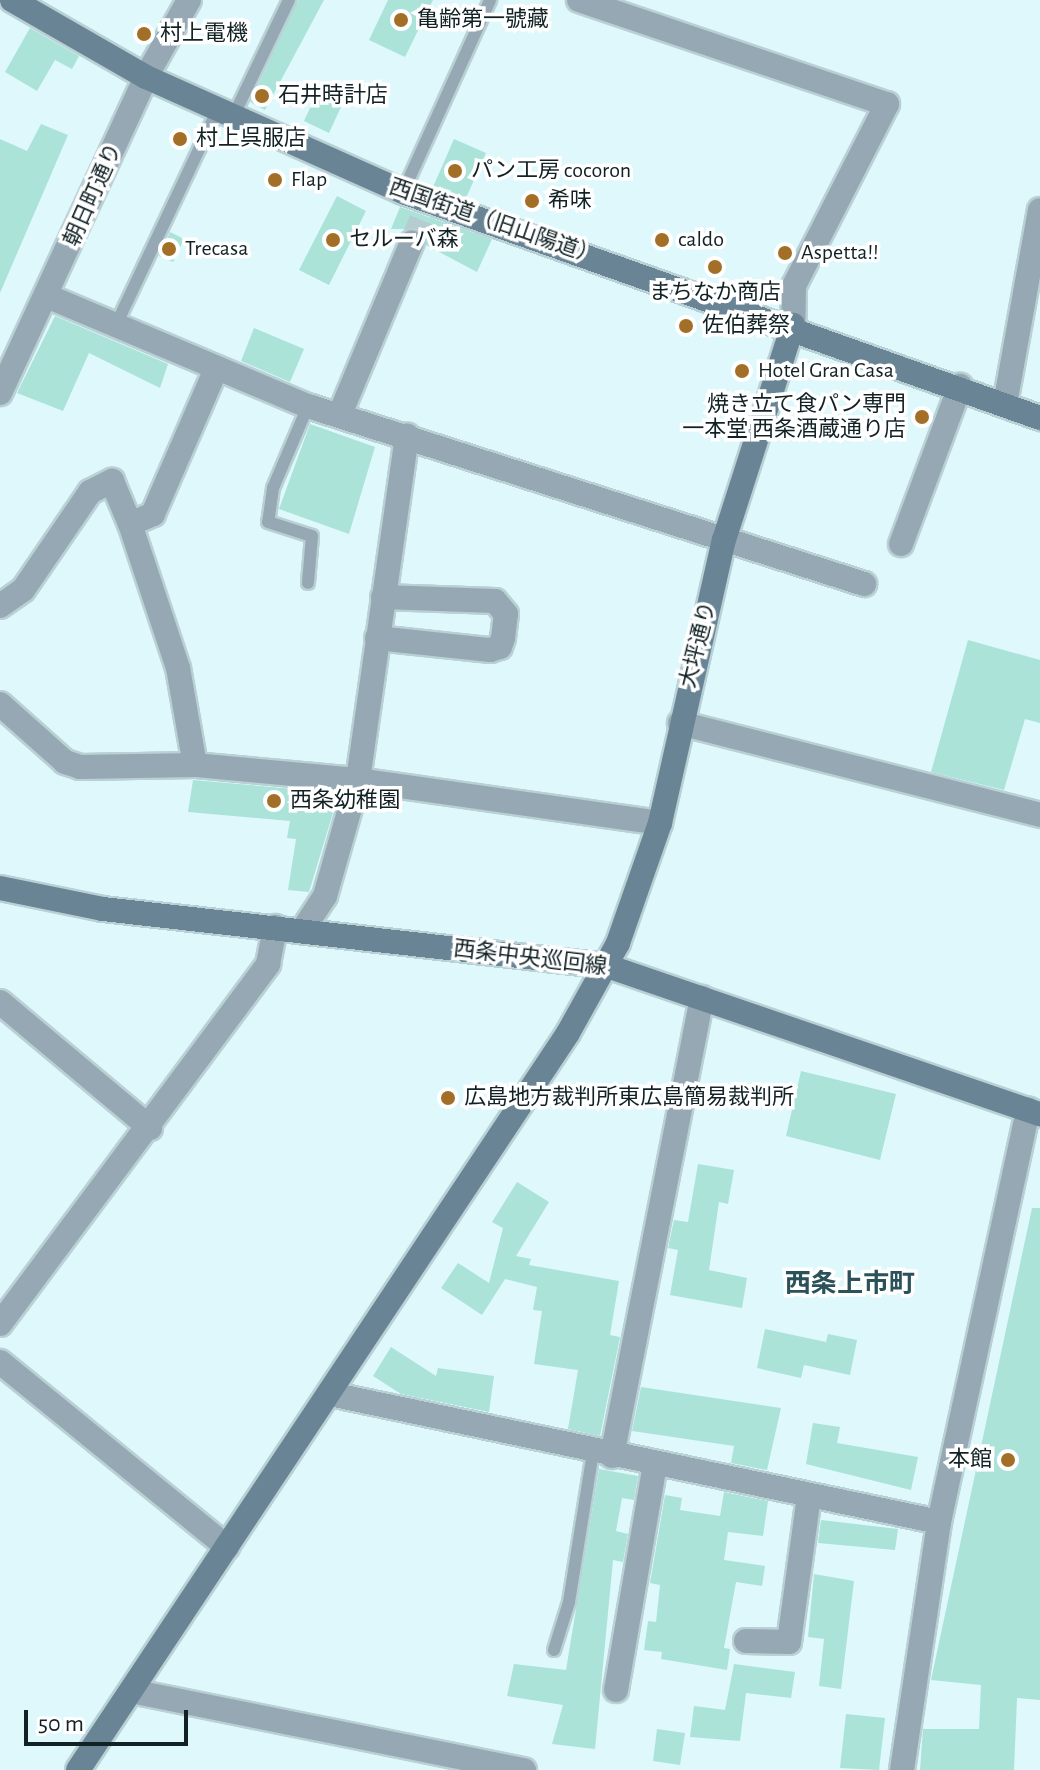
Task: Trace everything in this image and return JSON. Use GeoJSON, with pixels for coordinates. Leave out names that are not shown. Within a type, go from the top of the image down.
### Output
{"type":"FeatureCollection","features":[{"type":"Feature","properties":{"kind":"street","name":"西国街道（旧山陽道）"},"geometry":{"type":"LineString","coordinates":[[12,0],[146,77],[224,115],[403,192],[793,325],[1040,418]]}},
{"type":"Feature","properties":{"kind":"street","name":"朝日町通り"},"geometry":{"type":"LineString","coordinates":[[1,391],[146,77],[189,0]]}},
{"type":"Feature","properties":{"kind":"street"},"geometry":{"type":"LineString","coordinates":[[579,0],[887,104],[794,286],[793,325]]}},
{"type":"Feature","properties":{"kind":"street"},"geometry":{"type":"LineString","coordinates":[[1005,404],[1040,210]]}},
{"type":"Feature","properties":{"kind":"street"},"geometry":{"type":"LineString","coordinates":[[340,414],[412,242]]}},
{"type":"Feature","properties":{"kind":"street"},"geometry":{"type":"LineString","coordinates":[[47,296],[308,406],[407,435],[864,584]]}},
{"type":"Feature","properties":{"kind":"street","name":"大坪通り"},"geometry":{"type":"LineString","coordinates":[[78,1770],[330,1394],[607,966],[660,823],[680,723],[724,540],[793,325]]}},
{"type":"Feature","properties":{"kind":"street"},"geometry":{"type":"LineString","coordinates":[[130,524],[153,514],[216,369]]}},
{"type":"Feature","properties":{"kind":"street"},"geometry":{"type":"LineString","coordinates":[[901,544],[960,386]]}},
{"type":"Feature","properties":{"kind":"street"},"geometry":{"type":"LineString","coordinates":[[302,931],[325,896],[358,780],[407,435]]}},
{"type":"Feature","properties":{"kind":"street"},"geometry":{"type":"LineString","coordinates":[[0,606],[23,590],[90,492],[112,481],[130,524],[178,668],[195,765]]}},
{"type":"Feature","properties":{"kind":"street"},"geometry":{"type":"LineString","coordinates":[[377,638],[490,650],[500,647],[506,614],[495,601],[478,598],[383,597]]}},
{"type":"Feature","properties":{"kind":"street"},"geometry":{"type":"LineString","coordinates":[[0,704],[65,762],[80,767],[195,765],[358,780],[660,823]]}},
{"type":"Feature","properties":{"kind":"street"},"geometry":{"type":"LineString","coordinates":[[680,723],[1040,815]]}},
{"type":"Feature","properties":{"kind":"street","name":"西条中央巡回線"},"geometry":{"type":"LineString","coordinates":[[0,888],[103,909],[607,966],[1034,1112]]}},
{"type":"Feature","properties":{"kind":"street"},"geometry":{"type":"LineString","coordinates":[[0,1324],[150,1128],[268,964],[275,927]]}},
{"type":"Feature","properties":{"kind":"street"},"geometry":{"type":"LineString","coordinates":[[603,1454],[702,998]]}},
{"type":"Feature","properties":{"kind":"street"},"geometry":{"type":"LineString","coordinates":[[0,1002],[150,1128]]}},
{"type":"Feature","properties":{"kind":"street"},"geometry":{"type":"LineString","coordinates":[[902,1770],[939,1522],[1034,1112]]}},
{"type":"Feature","properties":{"kind":"street"},"geometry":{"type":"LineString","coordinates":[[0,1362],[227,1547]]}},
{"type":"Feature","properties":{"kind":"street"},"geometry":{"type":"LineString","coordinates":[[330,1394],[655,1465],[939,1522]]}},
{"type":"Feature","properties":{"kind":"street"},"geometry":{"type":"LineString","coordinates":[[616,1690],[655,1465]]}},
{"type":"Feature","properties":{"kind":"street"},"geometry":{"type":"LineString","coordinates":[[746,1641],[789,1642],[809,1496]]}},
{"type":"Feature","properties":{"kind":"street"},"geometry":{"type":"LineString","coordinates":[[131,1691],[524,1770]]}},
{"type":"Feature","properties":{"kind":"lane"},"geometry":{"type":"LineString","coordinates":[[116,325],[224,115],[289,0]]}},
{"type":"Feature","properties":{"kind":"lane"},"geometry":{"type":"LineString","coordinates":[[403,192],[490,0]]}},
{"type":"Feature","properties":{"kind":"lane"},"geometry":{"type":"LineString","coordinates":[[308,406],[273,488],[268,522],[312,536],[308,583]]}},
{"type":"Feature","properties":{"kind":"lane"},"geometry":{"type":"LineString","coordinates":[[554,1650],[569,1602],[603,1454]]}},
{"type":"Feature","properties":{"kind":"building"},"geometry":{"type":"Polygon","coordinates":[[[298,0],[324,0],[265,110],[250,102],[298,0]]]}},
{"type":"Feature","properties":{"kind":"building","name":"亀齢第一號藏"},"geometry":{"type":"Polygon","coordinates":[[[388,0],[433,0],[405,57],[369,40],[388,0]]]}},
{"type":"Feature","properties":{"kind":"building"},"geometry":{"type":"Polygon","coordinates":[[[30,28],[79,56],[72,69],[55,60],[37,91],[5,72],[30,28]]]}},
{"type":"Feature","properties":{"kind":"building"},"geometry":{"type":"Polygon","coordinates":[[[321,84],[346,96],[329,133],[304,121],[321,84]]]}},
{"type":"Feature","properties":{"kind":"building"},"geometry":{"type":"Polygon","coordinates":[[[41,124],[68,135],[0,293],[0,139],[27,151],[41,124]]]}},
{"type":"Feature","properties":{"kind":"building"},"geometry":{"type":"Polygon","coordinates":[[[454,139],[486,153],[466,198],[433,187],[454,139]]]}},
{"type":"Feature","properties":{"kind":"building","name":"セルーバ森"},"geometry":{"type":"Polygon","coordinates":[[[337,196],[366,211],[329,285],[299,270],[337,196]]]}},
{"type":"Feature","properties":{"kind":"building"},"geometry":{"type":"Polygon","coordinates":[[[400,207],[492,239],[477,272],[426,245],[418,229],[391,229],[400,207]]]}},
{"type":"Feature","properties":{"kind":"building"},"geometry":{"type":"Polygon","coordinates":[[[170,232],[184,239],[173,262],[159,256],[170,232]]]}},
{"type":"Feature","properties":{"kind":"building"},"geometry":{"type":"Polygon","coordinates":[[[55,316],[168,364],[160,388],[89,353],[63,411],[17,393],[55,316]]]}},
{"type":"Feature","properties":{"kind":"building"},"geometry":{"type":"Polygon","coordinates":[[[254,328],[304,349],[290,382],[241,361],[254,328]]]}},
{"type":"Feature","properties":{"kind":"building"},"geometry":{"type":"Polygon","coordinates":[[[310,424],[375,447],[349,534],[279,509],[310,424]]]}},
{"type":"Feature","properties":{"kind":"building"},"geometry":{"type":"Polygon","coordinates":[[[968,640],[1040,660],[1040,723],[1025,719],[1004,790],[931,772],[968,640]]]}},
{"type":"Feature","properties":{"kind":"building"},"geometry":{"type":"Polygon","coordinates":[[[193,780],[339,793],[309,892],[288,890],[296,839],[287,838],[290,821],[188,812],[193,780]]]}},
{"type":"Feature","properties":{"kind":"building"},"geometry":{"type":"Polygon","coordinates":[[[801,1071],[896,1094],[880,1160],[786,1136],[801,1071]]]}},
{"type":"Feature","properties":{"kind":"building"},"geometry":{"type":"Polygon","coordinates":[[[698,1164],[734,1170],[728,1204],[719,1202],[709,1270],[747,1278],[742,1308],[670,1295],[678,1250],[668,1248],[674,1220],[688,1222],[698,1164]]]}},
{"type":"Feature","properties":{"kind":"building"},"geometry":{"type":"Polygon","coordinates":[[[517,1182],[549,1202],[516,1256],[531,1259],[529,1265],[619,1281],[610,1335],[620,1337],[600,1436],[568,1429],[578,1370],[534,1364],[542,1311],[533,1310],[537,1287],[505,1279],[482,1315],[441,1288],[458,1263],[489,1283],[503,1228],[492,1222],[517,1182]]]}},
{"type":"Feature","properties":{"kind":"building","name":"本館"},"geometry":{"type":"Polygon","coordinates":[[[1032,1208],[1040,1208],[1040,1700],[1017,1698],[1014,1770],[920,1770],[923,1729],[979,1729],[981,1685],[931,1680],[1032,1208]]]}},
{"type":"Feature","properties":{"kind":"building"},"geometry":{"type":"Polygon","coordinates":[[[765,1329],[826,1342],[828,1334],[857,1340],[850,1375],[804,1365],[801,1378],[757,1368],[765,1329]]]}},
{"type":"Feature","properties":{"kind":"building"},"geometry":{"type":"Polygon","coordinates":[[[391,1347],[436,1376],[438,1368],[494,1376],[489,1412],[401,1394],[373,1376],[391,1347]]]}},
{"type":"Feature","properties":{"kind":"building"},"geometry":{"type":"Polygon","coordinates":[[[641,1387],[781,1408],[767,1470],[731,1463],[734,1446],[632,1431],[641,1387]]]}},
{"type":"Feature","properties":{"kind":"building"},"geometry":{"type":"Polygon","coordinates":[[[813,1423],[840,1427],[837,1443],[918,1457],[911,1490],[806,1464],[813,1423]]]}},
{"type":"Feature","properties":{"kind":"building"},"geometry":{"type":"Polygon","coordinates":[[[599,1469],[638,1476],[634,1500],[622,1498],[616,1531],[628,1534],[623,1562],[613,1560],[595,1749],[552,1744],[563,1705],[507,1696],[514,1664],[566,1670],[599,1469]]]}},
{"type":"Feature","properties":{"kind":"building"},"geometry":{"type":"Polygon","coordinates":[[[724,1492],[768,1501],[763,1536],[728,1532],[724,1560],[765,1566],[762,1586],[736,1582],[724,1648],[730,1649],[727,1670],[661,1659],[662,1652],[644,1650],[648,1621],[656,1622],[660,1585],[650,1583],[665,1495],[682,1498],[680,1510],[720,1516],[724,1492]]]}},
{"type":"Feature","properties":{"kind":"building"},"geometry":{"type":"Polygon","coordinates":[[[821,1520],[898,1529],[895,1550],[818,1543],[821,1520]]]}},
{"type":"Feature","properties":{"kind":"building"},"geometry":{"type":"Polygon","coordinates":[[[814,1574],[854,1581],[841,1689],[819,1686],[824,1639],[808,1637],[814,1574]]]}},
{"type":"Feature","properties":{"kind":"building"},"geometry":{"type":"Polygon","coordinates":[[[734,1664],[795,1672],[791,1698],[746,1693],[740,1741],[690,1737],[694,1706],[725,1710],[734,1664]]]}},
{"type":"Feature","properties":{"kind":"building"},"geometry":{"type":"Polygon","coordinates":[[[846,1714],[885,1718],[879,1770],[840,1768],[846,1714]]]}},
{"type":"Feature","properties":{"kind":"building"},"geometry":{"type":"Polygon","coordinates":[[[657,1729],[685,1733],[680,1765],[653,1761],[657,1729]]]}},
{"type":"Feature","properties":{"kind":"tunnel"},"geometry":{"type":"LineString","coordinates":[[412,242],[429,201]]}},
{"type":"Feature","properties":{"kind":"place","name":"亀齢第一號藏"},"geometry":{"type":"Point","coordinates":[401,20]}},
{"type":"Feature","properties":{"kind":"place","name":"村上電機"},"geometry":{"type":"Point","coordinates":[144,34]}},
{"type":"Feature","properties":{"kind":"place","name":"石井時計店"},"geometry":{"type":"Point","coordinates":[262,96]}},
{"type":"Feature","properties":{"kind":"place","name":"村上呉服店"},"geometry":{"type":"Point","coordinates":[180,139]}},
{"type":"Feature","properties":{"kind":"place","name":"パン工房 cocoron"},"geometry":{"type":"Point","coordinates":[455,171]}},
{"type":"Feature","properties":{"kind":"place","name":"Flap"},"geometry":{"type":"Point","coordinates":[275,180]}},
{"type":"Feature","properties":{"kind":"place","name":"希味"},"geometry":{"type":"Point","coordinates":[532,201]}},
{"type":"Feature","properties":{"kind":"place","name":"セルーバ森"},"geometry":{"type":"Point","coordinates":[333,240]}},
{"type":"Feature","properties":{"kind":"place","name":"caldo"},"geometry":{"type":"Point","coordinates":[662,240]}},
{"type":"Feature","properties":{"kind":"place","name":"Trecasa"},"geometry":{"type":"Point","coordinates":[169,249]}},
{"type":"Feature","properties":{"kind":"place","name":"Aspetta!!"},"geometry":{"type":"Point","coordinates":[785,253]}},
{"type":"Feature","properties":{"kind":"place","name":"まちなか商店"},"geometry":{"type":"Point","coordinates":[715,267]}},
{"type":"Feature","properties":{"kind":"place","name":"佐伯葬祭"},"geometry":{"type":"Point","coordinates":[686,326]}},
{"type":"Feature","properties":{"kind":"place","name":"Hotel Gran Casa"},"geometry":{"type":"Point","coordinates":[742,371]}},
{"type":"Feature","properties":{"kind":"place","name":"焼き立て食パン専門 一本堂 西条酒蔵通り店"},"geometry":{"type":"Point","coordinates":[922,417]}},
{"type":"Feature","properties":{"kind":"place","name":"西条幼稚園"},"geometry":{"type":"Point","coordinates":[274,801]}},
{"type":"Feature","properties":{"kind":"place","name":"広島地方裁判所東広島簡易裁判所"},"geometry":{"type":"Point","coordinates":[448,1098]}},
{"type":"Feature","properties":{"kind":"place","name":"本館"},"geometry":{"type":"Point","coordinates":[1008,1460]}},
{"type":"Feature","properties":{"kind":"district","name":"西条上市町"},"geometry":{"type":"Point","coordinates":[850,1285]}}]}
